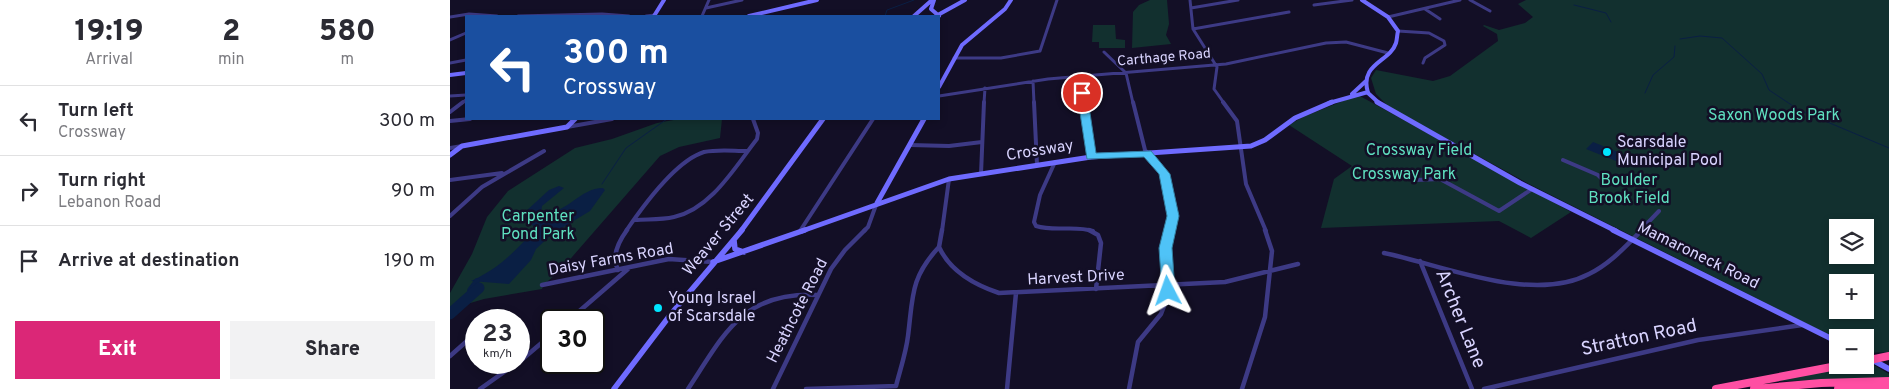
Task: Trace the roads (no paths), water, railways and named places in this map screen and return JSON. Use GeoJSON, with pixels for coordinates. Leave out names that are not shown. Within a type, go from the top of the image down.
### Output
{"type":"FeatureCollection","features":[{"type":"Feature","properties":{"kind":"highway"},"geometry":{"type":"LineString","coordinates":[[1874,358],[1889,356]]}},
{"type":"Feature","properties":{"kind":"highway"},"geometry":{"type":"LineString","coordinates":[[1716,389],[1829,367]]}},
{"type":"Feature","properties":{"kind":"highway"},"geometry":{"type":"LineString","coordinates":[[1754,389],[1822,383],[1889,381]]}},
{"type":"Feature","properties":{"kind":"highway"},"geometry":{"type":"LineString","coordinates":[[1838,389],[1889,388]]}},
{"type":"Feature","properties":{"kind":"street"},"geometry":{"type":"LineString","coordinates":[[656,15],[664,0]]}},
{"type":"Feature","properties":{"kind":"street"},"geometry":{"type":"LineString","coordinates":[[702,15],[709,0]]}},
{"type":"Feature","properties":{"kind":"street"},"geometry":{"type":"LineString","coordinates":[[706,8],[742,0]]}},
{"type":"Feature","properties":{"kind":"street"},"geometry":{"type":"LineString","coordinates":[[752,15],[798,2],[818,0]]}},
{"type":"Feature","properties":{"kind":"street"},"geometry":{"type":"LineString","coordinates":[[933,0],[930,8],[936,15]]}},
{"type":"Feature","properties":{"kind":"street"},"geometry":{"type":"LineString","coordinates":[[915,15],[933,0]]}},
{"type":"Feature","properties":{"kind":"street"},"geometry":{"type":"LineString","coordinates":[[939,15],[965,0]]}},
{"type":"Feature","properties":{"kind":"street"},"geometry":{"type":"LineString","coordinates":[[940,85],[954,58],[973,34],[1005,9],[1010,0]]}},
{"type":"Feature","properties":{"kind":"street"},"geometry":{"type":"LineString","coordinates":[[954,58],[1001,58],[1040,51],[1057,0]]}},
{"type":"Feature","properties":{"kind":"street"},"geometry":{"type":"LineString","coordinates":[[1190,0],[1193,28],[1218,70],[1214,89],[1237,121],[1245,178],[1249,192],[1262,218],[1272,251],[1265,317],[1260,339],[1242,389]]}},
{"type":"Feature","properties":{"kind":"street"},"geometry":{"type":"LineString","coordinates":[[1191,8],[1238,0]]}},
{"type":"Feature","properties":{"kind":"street"},"geometry":{"type":"LineString","coordinates":[[1319,0],[1323,4]]}},
{"type":"Feature","properties":{"kind":"street"},"geometry":{"type":"LineString","coordinates":[[1314,6],[1352,0]]}},
{"type":"Feature","properties":{"kind":"street"},"geometry":{"type":"LineString","coordinates":[[1352,95],[1366,80],[1371,68],[1398,43],[1398,31],[1388,17],[1362,0]]}},
{"type":"Feature","properties":{"kind":"street"},"geometry":{"type":"LineString","coordinates":[[1388,17],[1460,0]]}},
{"type":"Feature","properties":{"kind":"street"},"geometry":{"type":"LineString","coordinates":[[1470,0],[1490,11]]}},
{"type":"Feature","properties":{"kind":"street"},"geometry":{"type":"LineString","coordinates":[[1425,9],[1440,19]]}},
{"type":"Feature","properties":{"kind":"street"},"geometry":{"type":"LineString","coordinates":[[916,15],[923,12],[934,15]]}},
{"type":"Feature","properties":{"kind":"street"},"geometry":{"type":"LineString","coordinates":[[1193,28],[1289,12]]}},
{"type":"Feature","properties":{"kind":"street"},"geometry":{"type":"LineString","coordinates":[[450,17],[469,14],[483,15]]}},
{"type":"Feature","properties":{"kind":"street"},"geometry":{"type":"LineString","coordinates":[[1398,31],[1429,33],[1444,41],[1445,45],[1425,58],[1423,63]]}},
{"type":"Feature","properties":{"kind":"street"},"geometry":{"type":"LineString","coordinates":[[450,40],[465,33]]}},
{"type":"Feature","properties":{"kind":"street","name":"Carthage Road"},"geometry":{"type":"LineString","coordinates":[[940,96],[1033,81],[1216,66],[1311,45],[1343,42],[1388,53]]}},
{"type":"Feature","properties":{"kind":"street"},"geometry":{"type":"LineString","coordinates":[[1104,52],[1126,73],[1147,154],[1164,174],[1172,210],[1166,248],[1168,286],[1164,309],[1138,342],[1134,354],[1129,389]]}},
{"type":"Feature","properties":{"kind":"street"},"geometry":{"type":"LineString","coordinates":[[450,63],[465,60]]}},
{"type":"Feature","properties":{"kind":"street"},"geometry":{"type":"LineString","coordinates":[[450,75],[465,73]]}},
{"type":"Feature","properties":{"kind":"street"},"geometry":{"type":"LineString","coordinates":[[1080,77],[1091,157]]}},
{"type":"Feature","properties":{"kind":"street"},"geometry":{"type":"LineString","coordinates":[[1366,80],[1368,92]]}},
{"type":"Feature","properties":{"kind":"street"},"geometry":{"type":"LineString","coordinates":[[1033,81],[1037,165]]}},
{"type":"Feature","properties":{"kind":"street"},"geometry":{"type":"LineString","coordinates":[[981,174],[985,88]]}},
{"type":"Feature","properties":{"kind":"street","name":"Crossway"},"geometry":{"type":"LineString","coordinates":[[713,262],[949,179],[1091,157],[1242,148],[1259,144],[1296,118],[1352,95],[1368,92]]}},
{"type":"Feature","properties":{"kind":"street","name":"Mamaroneck Road"},"geometry":{"type":"LineString","coordinates":[[1368,92],[1382,106],[1532,189],[1829,338]]}},
{"type":"Feature","properties":{"kind":"street"},"geometry":{"type":"LineString","coordinates":[[450,96],[465,95]]}},
{"type":"Feature","properties":{"kind":"street"},"geometry":{"type":"LineString","coordinates":[[1352,95],[1366,97],[1382,106]]}},
{"type":"Feature","properties":{"kind":"street"},"geometry":{"type":"LineString","coordinates":[[450,112],[465,101]]}},
{"type":"Feature","properties":{"kind":"street"},"geometry":{"type":"LineString","coordinates":[[450,121],[465,120]]}},
{"type":"Feature","properties":{"kind":"street"},"geometry":{"type":"LineString","coordinates":[[568,127],[573,120]]}},
{"type":"Feature","properties":{"kind":"street"},"geometry":{"type":"LineString","coordinates":[[450,148],[606,120]]}},
{"type":"Feature","properties":{"kind":"street"},"geometry":{"type":"LineString","coordinates":[[635,220],[675,217],[694,209],[713,194],[758,136],[752,120]]}},
{"type":"Feature","properties":{"kind":"street","name":"Weaver Street"},"geometry":{"type":"LineString","coordinates":[[614,389],[713,262],[734,240],[774,189],[821,120]]}},
{"type":"Feature","properties":{"kind":"street"},"geometry":{"type":"LineString","coordinates":[[800,232],[872,120]]}},
{"type":"Feature","properties":{"kind":"street","name":"Heathcote Road"},"geometry":{"type":"LineString","coordinates":[[773,389],[817,295],[840,255],[868,227],[877,203],[923,120]]}},
{"type":"Feature","properties":{"kind":"street"},"geometry":{"type":"LineString","coordinates":[[910,145],[949,146],[982,142]]}},
{"type":"Feature","properties":{"kind":"street"},"geometry":{"type":"LineString","coordinates":[[450,155],[462,146]]}},
{"type":"Feature","properties":{"kind":"street"},"geometry":{"type":"LineString","coordinates":[[450,216],[475,192],[504,173],[544,151]]}},
{"type":"Feature","properties":{"kind":"street"},"geometry":{"type":"LineString","coordinates":[[618,270],[615,264],[620,242],[635,220],[675,171],[689,160],[712,151],[746,152]]}},
{"type":"Feature","properties":{"kind":"street"},"geometry":{"type":"LineString","coordinates":[[1563,160],[1598,175],[1607,184]]}},
{"type":"Feature","properties":{"kind":"street"},"geometry":{"type":"LineString","coordinates":[[1055,162],[1040,195],[1034,222],[1036,226],[1047,230],[1086,228],[1093,230],[1101,236],[1096,289]]}},
{"type":"Feature","properties":{"kind":"street"},"geometry":{"type":"LineString","coordinates":[[450,180],[504,173]]}},
{"type":"Feature","properties":{"kind":"street"},"geometry":{"type":"LineString","coordinates":[[806,389],[896,386],[908,337],[909,311],[917,277],[924,263],[939,247],[947,204],[949,179]]}},
{"type":"Feature","properties":{"kind":"street"},"geometry":{"type":"LineString","coordinates":[[1416,180],[1440,179],[1499,211],[1532,189]]}},
{"type":"Feature","properties":{"kind":"street"},"geometry":{"type":"LineString","coordinates":[[1384,253],[1420,260],[1492,280],[1534,284],[1560,282],[1588,275],[1632,239],[1659,211]]}},
{"type":"Feature","properties":{"kind":"street"},"geometry":{"type":"LineString","coordinates":[[734,240],[735,249],[745,252]]}},
{"type":"Feature","properties":{"kind":"street","name":"Harvest Drive"},"geometry":{"type":"LineString","coordinates":[[939,247],[946,261],[980,286],[998,293],[1225,282],[1270,273],[1298,264]]}},
{"type":"Feature","properties":{"kind":"street","name":"Daisy Farms Road"},"geometry":{"type":"LineString","coordinates":[[542,285],[676,258],[713,262]]}},
{"type":"Feature","properties":{"kind":"street","name":"Archer Lane"},"geometry":{"type":"LineString","coordinates":[[1420,260],[1425,277],[1472,389]]}},
{"type":"Feature","properties":{"kind":"street"},"geometry":{"type":"LineString","coordinates":[[581,309],[629,267]]}},
{"type":"Feature","properties":{"kind":"street"},"geometry":{"type":"LineString","coordinates":[[1007,389],[1016,293]]}},
{"type":"Feature","properties":{"kind":"street"},"geometry":{"type":"LineString","coordinates":[[688,389],[740,316],[761,302],[781,295],[817,295]]}},
{"type":"Feature","properties":{"kind":"street","name":"Stratton Road"},"geometry":{"type":"LineString","coordinates":[[1484,389],[1698,340],[1803,325]]}},
{"type":"Feature","properties":{"kind":"street"},"geometry":{"type":"LineString","coordinates":[[450,356],[465,343]]}},
{"type":"Feature","properties":{"kind":"street"},"geometry":{"type":"LineString","coordinates":[[530,352],[540,344]]}},
{"type":"Feature","properties":{"kind":"street"},"geometry":{"type":"LineString","coordinates":[[1874,362],[1889,369]]}},
{"type":"Feature","properties":{"kind":"street"},"geometry":{"type":"LineString","coordinates":[[480,389],[501,374]]}},
{"type":"Feature","properties":{"kind":"water","name":"Scarsdale Municipal Pool"},"geometry":{"type":"Polygon","coordinates":[[[1593,142],[1628,156],[1621,163],[1586,149],[1593,142]]]}},
{"type":"Feature","properties":{"kind":"water"},"geometry":{"type":"Polygon","coordinates":[[[559,186],[564,188],[542,206],[541,213],[558,210],[595,189],[603,188],[605,190],[590,211],[552,234],[536,249],[531,260],[509,284],[471,281],[498,265],[528,237],[535,229],[524,213],[549,190],[559,186]]]}},
{"type":"Feature","properties":{"kind":"waterway"},"geometry":{"type":"LineString","coordinates":[[885,15],[887,10],[914,0]]}},
{"type":"Feature","properties":{"kind":"waterway"},"geometry":{"type":"LineString","coordinates":[[1574,5],[1606,13],[1611,22]]}},
{"type":"Feature","properties":{"kind":"waterway"},"geometry":{"type":"LineString","coordinates":[[1680,39],[1700,36],[1722,38],[1762,74],[1769,90],[1799,110],[1889,148]]}},
{"type":"Feature","properties":{"kind":"waterway"},"geometry":{"type":"LineString","coordinates":[[1645,93],[1653,75],[1674,57],[1675,46]]}},
{"type":"Feature","properties":{"kind":"waterway"},"geometry":{"type":"LineString","coordinates":[[602,184],[626,148],[666,120]]}},
{"type":"Feature","properties":{"kind":"waterway"},"geometry":{"type":"LineString","coordinates":[[474,292],[470,290],[477,281]]}},
{"type":"Feature","properties":{"kind":"waterway"},"geometry":{"type":"LineString","coordinates":[[450,314],[479,288]]}},
{"type":"Feature","properties":{"kind":"place","name":"Scarsdale Municipal Pool"},"geometry":{"type":"Point","coordinates":[1607,152]}},
{"type":"Feature","properties":{"kind":"place","name":"Young Israel of Scarsdale"},"geometry":{"type":"Point","coordinates":[658,308]}},
{"type":"Feature","properties":{"kind":"park label","name":"Saxon Woods Park"},"geometry":{"type":"Point","coordinates":[1774,116]}},
{"type":"Feature","properties":{"kind":"park label","name":"Crossway Field"},"geometry":{"type":"Point","coordinates":[1419,151]}},
{"type":"Feature","properties":{"kind":"park label","name":"Crossway Park"},"geometry":{"type":"Point","coordinates":[1404,175]}},
{"type":"Feature","properties":{"kind":"park label","name":"Boulder Brook Field"},"geometry":{"type":"Point","coordinates":[1629,190]}},
{"type":"Feature","properties":{"kind":"park label","name":"Carpenter Pond Park"},"geometry":{"type":"Point","coordinates":[538,226]}}]}
